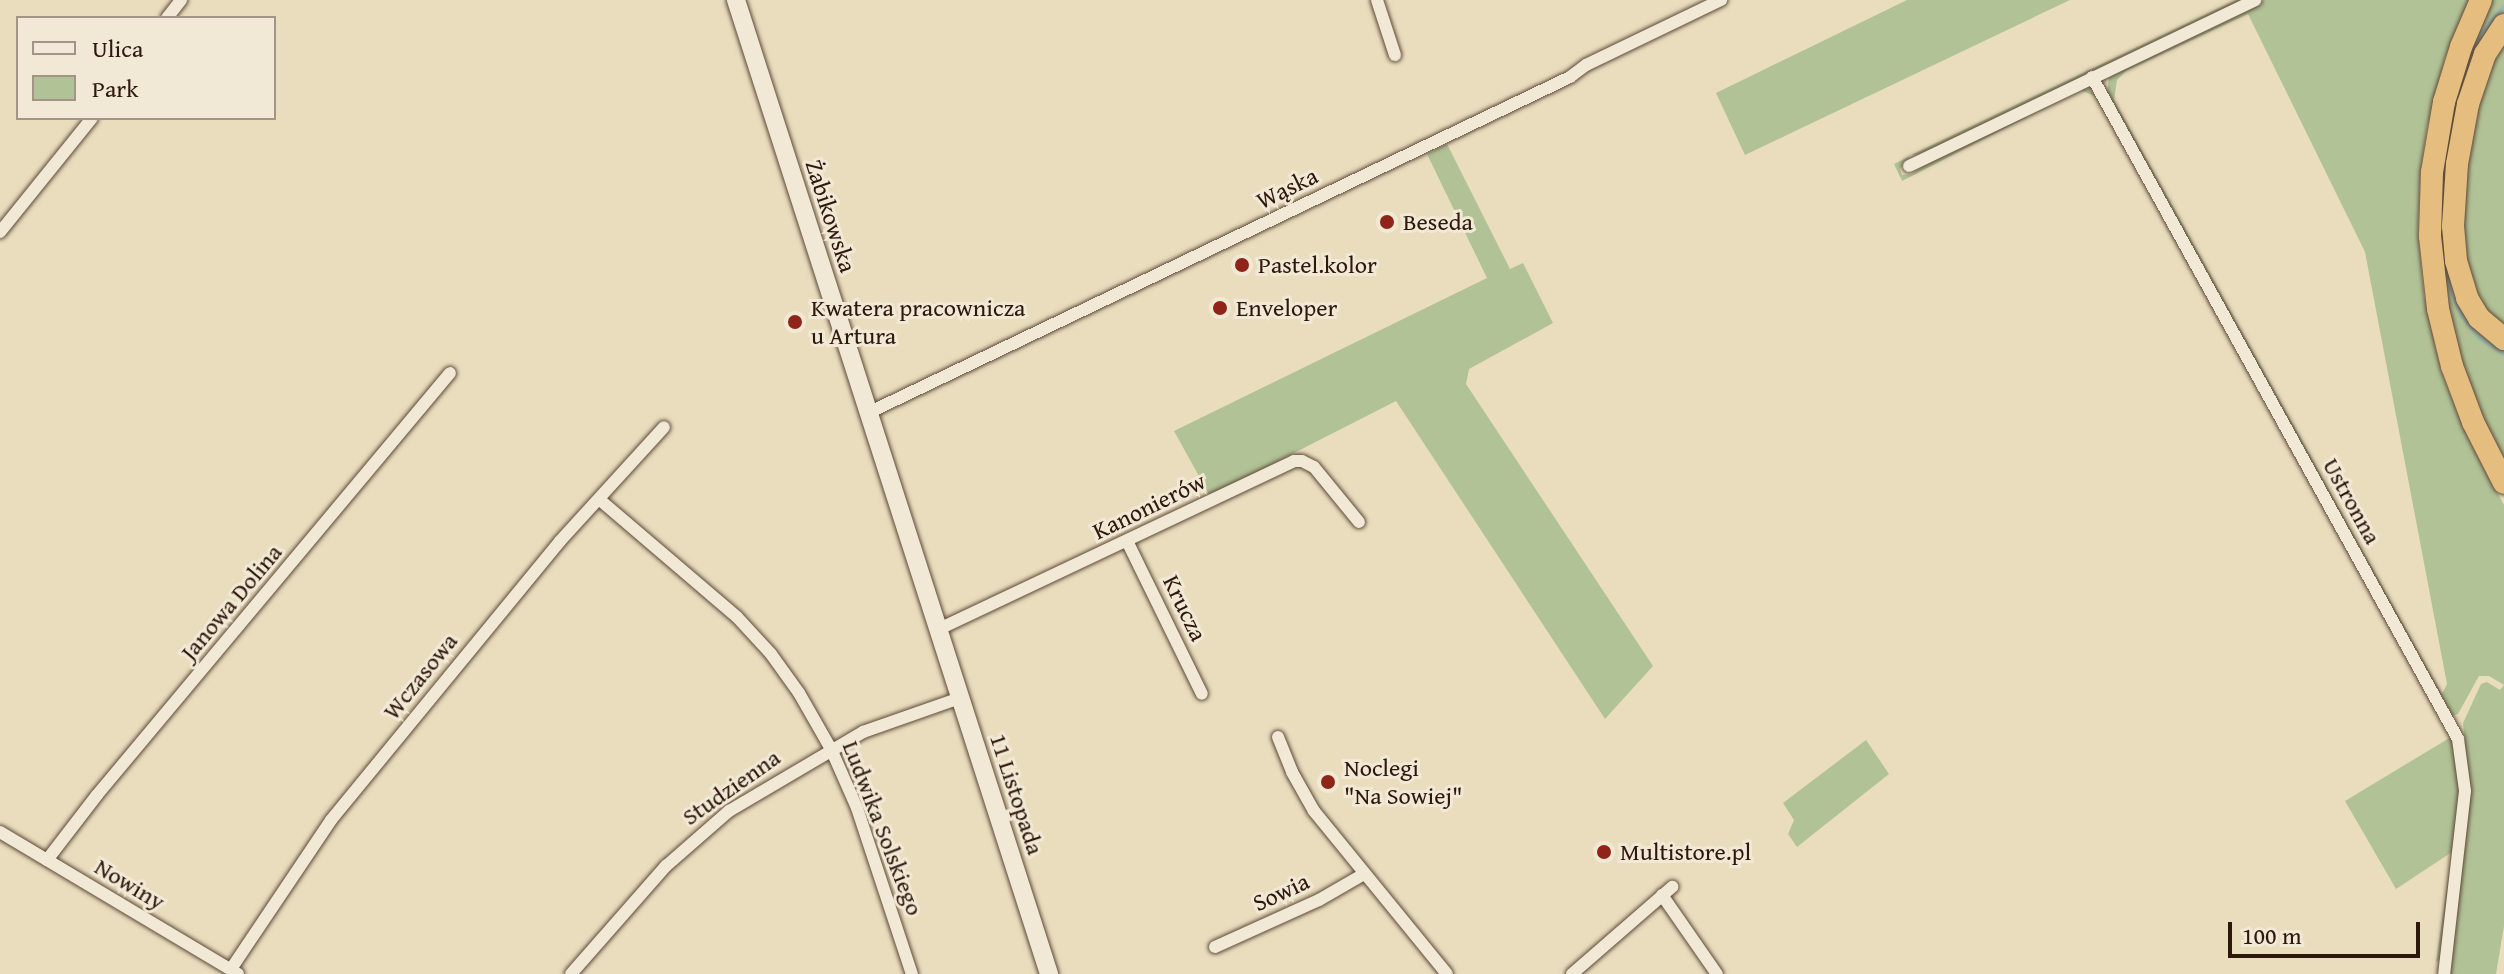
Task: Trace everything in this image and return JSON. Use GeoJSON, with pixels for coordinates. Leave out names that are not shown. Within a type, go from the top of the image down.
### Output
{"type":"FeatureCollection","features":[{"type":"Feature","properties":{"kind":"highway"},"geometry":{"type":"LineString","coordinates":[[2481,0],[2456,61],[2444,102],[2432,172],[2430,236],[2438,309],[2452,366],[2473,422],[2504,483]]}},
{"type":"Feature","properties":{"kind":"highway"},"geometry":{"type":"LineString","coordinates":[[2504,25],[2485,54],[2468,104],[2457,164],[2453,226],[2456,261],[2467,298],[2479,318],[2504,339]]}},
{"type":"Feature","properties":{"kind":"street"},"geometry":{"type":"LineString","coordinates":[[169,16],[181,0]]}},
{"type":"Feature","properties":{"kind":"street","name":"Żabikowska"},"geometry":{"type":"LineString","coordinates":[[736,0],[939,629]]}},
{"type":"Feature","properties":{"kind":"street"},"geometry":{"type":"LineString","coordinates":[[1377,0],[1395,55]]}},
{"type":"Feature","properties":{"kind":"street","name":"Wąska"},"geometry":{"type":"LineString","coordinates":[[870,412],[1570,77],[1586,65],[1721,0]]}},
{"type":"Feature","properties":{"kind":"street"},"geometry":{"type":"LineString","coordinates":[[1909,166],[2255,0]]}},
{"type":"Feature","properties":{"kind":"street","name":"Ustronna"},"geometry":{"type":"LineString","coordinates":[[2092,77],[2458,739],[2465,791],[2444,974]]}},
{"type":"Feature","properties":{"kind":"street"},"geometry":{"type":"LineString","coordinates":[[0,232],[90,120]]}},
{"type":"Feature","properties":{"kind":"street","name":"Janowa Dolina"},"geometry":{"type":"LineString","coordinates":[[47,860],[97,795],[450,373]]}},
{"type":"Feature","properties":{"kind":"street","name":"Wczasowa"},"geometry":{"type":"LineString","coordinates":[[234,972],[324,828],[560,541],[664,427]]}},
{"type":"Feature","properties":{"kind":"street","name":"Kanonierów"},"geometry":{"type":"LineString","coordinates":[[939,629],[1277,469],[1302,461],[1314,467],[1359,522]]}},
{"type":"Feature","properties":{"kind":"street","name":"Ludwika Solskiego"},"geometry":{"type":"LineString","coordinates":[[600,500],[754,635],[799,693],[831,749],[868,837],[912,974]]}},
{"type":"Feature","properties":{"kind":"street","name":"Krucza"},"geometry":{"type":"LineString","coordinates":[[1127,541],[1202,694]]}},
{"type":"Feature","properties":{"kind":"street","name":"11 Listopada"},"geometry":{"type":"LineString","coordinates":[[939,629],[1049,974]]}},
{"type":"Feature","properties":{"kind":"street","name":"Studzienna"},"geometry":{"type":"LineString","coordinates":[[571,974],[660,873],[699,835],[752,794],[884,723],[960,698]]}},
{"type":"Feature","properties":{"kind":"street"},"geometry":{"type":"LineString","coordinates":[[1278,737],[1306,798],[1447,974]]}},
{"type":"Feature","properties":{"kind":"street","name":"Nowiny"},"geometry":{"type":"LineString","coordinates":[[0,832],[234,972]]}},
{"type":"Feature","properties":{"kind":"street","name":"Sowia"},"geometry":{"type":"LineString","coordinates":[[1215,947],[1319,900],[1364,874]]}},
{"type":"Feature","properties":{"kind":"street"},"geometry":{"type":"LineString","coordinates":[[1572,974],[1667,891],[1717,974]]}},
{"type":"Feature","properties":{"kind":"green space"},"geometry":{"type":"Polygon","coordinates":[[[1907,0],[2070,0],[1745,155],[1716,93],[1907,0]]]}},
{"type":"Feature","properties":{"kind":"green space"},"geometry":{"type":"Polygon","coordinates":[[[2236,0],[2244,0],[1926,154],[1911,155],[2236,0]]]}},
{"type":"Feature","properties":{"kind":"green space"},"geometry":{"type":"Polygon","coordinates":[[[2264,0],[2469,0],[2445,57],[2427,127],[2420,175],[2418,234],[2424,296],[2441,371],[2467,436],[2504,505],[2504,685],[2489,676],[2479,676],[2458,714],[2452,716],[2107,93],[2109,78],[2124,67],[2264,0]],[[2248,14],[2126,71],[2117,80],[2114,100],[2442,694],[2447,684],[2365,252],[2248,14]]]}},
{"type":"Feature","properties":{"kind":"green space"},"geometry":{"type":"Polygon","coordinates":[[[2487,0],[2504,0],[2504,13],[2494,23],[2446,195],[2490,340],[2504,349],[2504,472],[2469,400],[2439,280],[2444,128],[2487,0]]]}},
{"type":"Feature","properties":{"kind":"green space"},"geometry":{"type":"Polygon","coordinates":[[[2504,32],[2504,334],[2468,288],[2459,196],[2489,56],[2504,32]]]}},
{"type":"Feature","properties":{"kind":"green space"},"geometry":{"type":"Polygon","coordinates":[[[2082,88],[2089,89],[2097,97],[2080,90],[1902,181],[1894,164],[1910,156],[1900,169],[1902,175],[1912,174],[1932,160],[2082,88]]]}},
{"type":"Feature","properties":{"kind":"green space"},"geometry":{"type":"Polygon","coordinates":[[[1447,144],[1510,269],[1523,263],[1553,323],[1469,369],[1466,384],[1653,666],[1605,719],[1396,401],[1210,496],[1174,431],[1487,278],[1427,154],[1447,144]]]}},
{"type":"Feature","properties":{"kind":"green space"},"geometry":{"type":"Polygon","coordinates":[[[2487,682],[2500,690],[2504,685],[2504,926],[2496,974],[2449,974],[2470,793],[2463,723],[2481,684],[2487,682]]]}},
{"type":"Feature","properties":{"kind":"green space"},"geometry":{"type":"Polygon","coordinates":[[[2451,737],[2456,748],[2460,785],[2440,960],[2436,962],[2452,852],[2396,889],[2345,801],[2451,737]]]}},
{"type":"Feature","properties":{"kind":"green space"},"geometry":{"type":"Polygon","coordinates":[[[1866,740],[1889,774],[1797,847],[1788,834],[1794,820],[1783,803],[1866,740]]]}},
{"type":"Feature","properties":{"kind":"waterway"},"geometry":{"type":"LineString","coordinates":[[2466,69],[2482,33],[2504,7]]}},
{"type":"Feature","properties":{"kind":"waterway"},"geometry":{"type":"LineString","coordinates":[[2444,262],[2450,289],[2462,316],[2480,338],[2504,354]]}},
{"type":"Feature","properties":{"kind":"place","name":"Beseda"},"geometry":{"type":"Point","coordinates":[1387,222]}},
{"type":"Feature","properties":{"kind":"place","name":"Pastel.kolor"},"geometry":{"type":"Point","coordinates":[1242,265]}},
{"type":"Feature","properties":{"kind":"place","name":"Enveloper"},"geometry":{"type":"Point","coordinates":[1220,308]}},
{"type":"Feature","properties":{"kind":"place","name":"Kwatera pracownicza u Artura"},"geometry":{"type":"Point","coordinates":[795,322]}},
{"type":"Feature","properties":{"kind":"place","name":"Noclegi \"Na Sowiej\""},"geometry":{"type":"Point","coordinates":[1328,782]}},
{"type":"Feature","properties":{"kind":"place","name":"Multistore.pl"},"geometry":{"type":"Point","coordinates":[1604,852]}}]}
